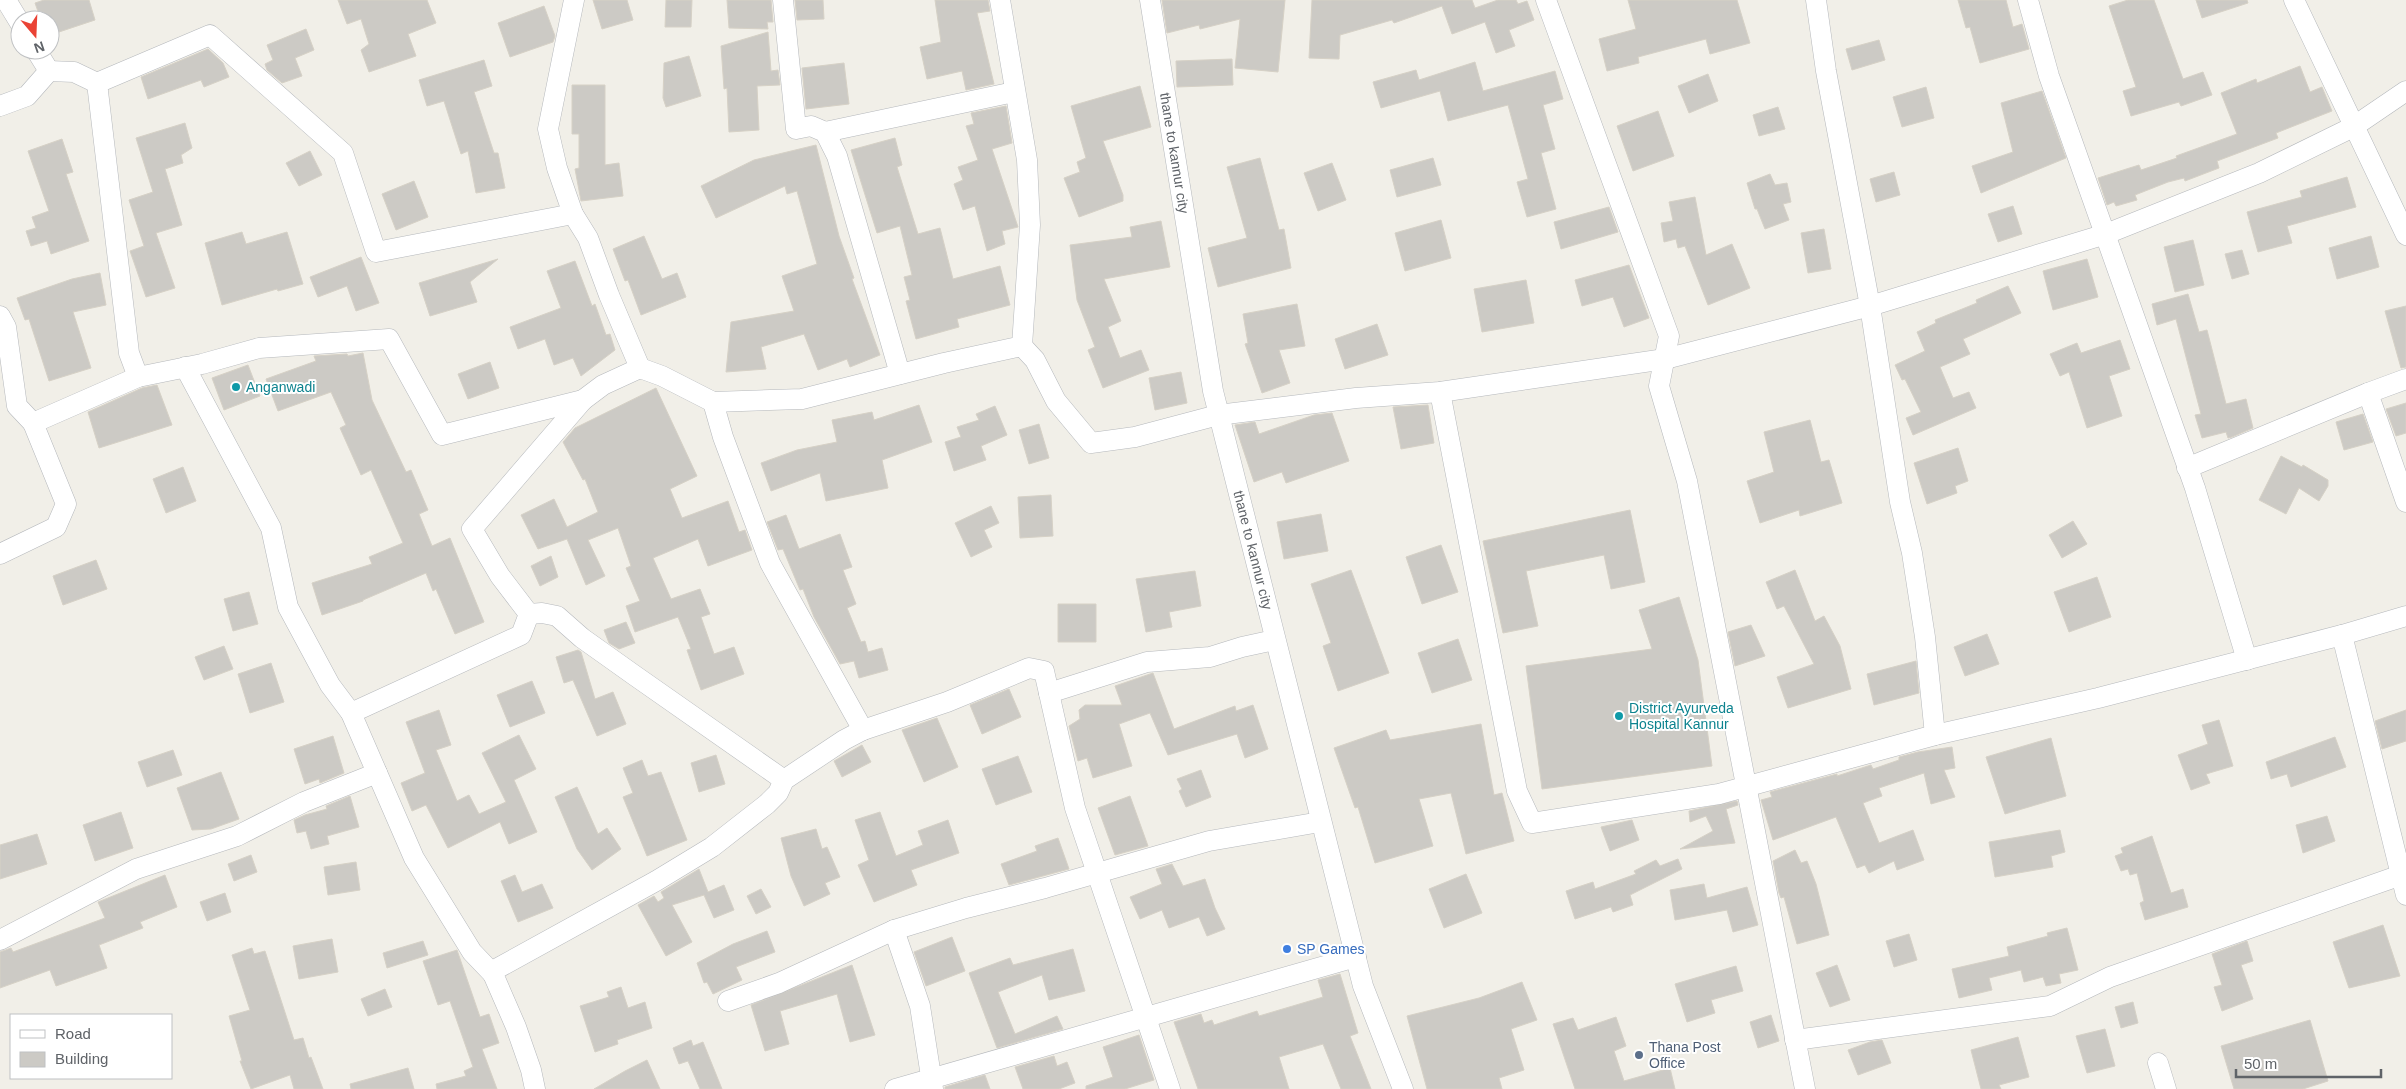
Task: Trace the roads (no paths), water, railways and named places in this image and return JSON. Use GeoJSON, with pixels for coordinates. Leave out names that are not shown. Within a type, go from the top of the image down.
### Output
{"type":"FeatureCollection","features":[{"type":"Feature","properties":{"kind":"street"},"geometry":{"type":"LineString","coordinates":[[574,0],[548,129],[557,168],[572,214],[588,238],[609,295],[640,368]]}},
{"type":"Feature","properties":{"kind":"street"},"geometry":{"type":"LineString","coordinates":[[783,0],[796,128],[811,126],[825,132],[1014,92]]}},
{"type":"Feature","properties":{"kind":"street"},"geometry":{"type":"LineString","coordinates":[[1000,0],[1014,92],[1027,160],[1030,225],[1022,346],[1035,360],[1056,401],[1091,443],[1135,437],[1218,415],[1356,398],[1440,392],[1665,359],[1870,306],[2106,234],[2259,173],[2353,127],[2406,91]]}},
{"type":"Feature","properties":{"kind":"street","name":"thane to kannur city"},"geometry":{"type":"LineString","coordinates":[[1151,0],[1218,415],[1363,986],[1403,1089]]}},
{"type":"Feature","properties":{"kind":"street"},"geometry":{"type":"LineString","coordinates":[[1546,0],[1669,336],[1659,386],[1687,481],[1805,1089]]}},
{"type":"Feature","properties":{"kind":"street"},"geometry":{"type":"LineString","coordinates":[[1816,0],[1828,80],[1870,306],[1893,466],[1912,553],[1925,637],[1935,735]]}},
{"type":"Feature","properties":{"kind":"street"},"geometry":{"type":"LineString","coordinates":[[2028,0],[2049,76],[2187,468],[2247,660]]}},
{"type":"Feature","properties":{"kind":"street"},"geometry":{"type":"LineString","coordinates":[[2294,0],[2406,235]]}},
{"type":"Feature","properties":{"kind":"street"},"geometry":{"type":"LineString","coordinates":[[49,71],[74,72],[97,83],[210,34],[343,153],[376,252],[572,214]]}},
{"type":"Feature","properties":{"kind":"street"},"geometry":{"type":"LineString","coordinates":[[42,60],[49,71]]}},
{"type":"Feature","properties":{"kind":"street"},"geometry":{"type":"LineString","coordinates":[[0,106],[27,96],[49,71]]}},
{"type":"Feature","properties":{"kind":"street"},"geometry":{"type":"LineString","coordinates":[[97,83],[129,353],[138,377]]}},
{"type":"Feature","properties":{"kind":"street"},"geometry":{"type":"LineString","coordinates":[[825,132],[837,156],[900,374]]}},
{"type":"Feature","properties":{"kind":"street"},"geometry":{"type":"LineString","coordinates":[[0,316],[6,328],[17,406],[33,423],[66,504],[56,527],[0,554]]}},
{"type":"Feature","properties":{"kind":"street"},"geometry":{"type":"LineString","coordinates":[[33,423],[138,377],[259,348],[389,339],[442,435],[583,400]]}},
{"type":"Feature","properties":{"kind":"street"},"geometry":{"type":"LineString","coordinates":[[529,614],[500,576],[472,530],[583,400],[603,385],[640,368],[662,376],[713,402],[802,399],[1022,346]]}},
{"type":"Feature","properties":{"kind":"street"},"geometry":{"type":"LineString","coordinates":[[185,367],[270,528],[288,607],[330,685],[351,713],[414,858],[472,952],[493,974],[516,1027],[531,1070],[535,1089]]}},
{"type":"Feature","properties":{"kind":"street"},"geometry":{"type":"LineString","coordinates":[[2187,468],[2406,379]]}},
{"type":"Feature","properties":{"kind":"street"},"geometry":{"type":"LineString","coordinates":[[1440,392],[1517,791],[1532,823],[1718,794],[1935,735],[2098,698],[2247,660],[2406,616]]}},
{"type":"Feature","properties":{"kind":"street"},"geometry":{"type":"LineString","coordinates":[[2368,393],[2406,502]]}},
{"type":"Feature","properties":{"kind":"street"},"geometry":{"type":"LineString","coordinates":[[713,402],[723,437],[770,563],[863,730]]}},
{"type":"Feature","properties":{"kind":"street"},"geometry":{"type":"LineString","coordinates":[[529,614],[542,613],[557,616],[582,638],[784,780]]}},
{"type":"Feature","properties":{"kind":"street"},"geometry":{"type":"LineString","coordinates":[[351,713],[521,635],[529,614]]}},
{"type":"Feature","properties":{"kind":"street"},"geometry":{"type":"LineString","coordinates":[[2342,635],[2406,895]]}},
{"type":"Feature","properties":{"kind":"street"},"geometry":{"type":"LineString","coordinates":[[1049,693],[1147,662],[1210,657],[1274,640]]}},
{"type":"Feature","properties":{"kind":"street"},"geometry":{"type":"LineString","coordinates":[[493,974],[498,968],[656,881],[712,847],[767,804],[778,793],[784,780],[807,762],[863,730],[947,702],[1029,668],[1044,671],[1075,808],[1170,1089]]}},
{"type":"Feature","properties":{"kind":"street"},"geometry":{"type":"LineString","coordinates":[[0,940],[136,869],[237,836],[304,802],[377,773]]}},
{"type":"Feature","properties":{"kind":"street"},"geometry":{"type":"LineString","coordinates":[[728,1001],[779,982],[894,930],[966,908],[1045,888],[1209,841],[1320,822]]}},
{"type":"Feature","properties":{"kind":"street"},"geometry":{"type":"LineString","coordinates":[[1795,1040],[2050,1006],[2110,977],[2401,875]]}},
{"type":"Feature","properties":{"kind":"street"},"geometry":{"type":"LineString","coordinates":[[894,930],[920,1006],[932,1083]]}},
{"type":"Feature","properties":{"kind":"street"},"geometry":{"type":"LineString","coordinates":[[895,1089],[932,1083],[1145,1016],[1356,957]]}},
{"type":"Feature","properties":{"kind":"street"},"geometry":{"type":"LineString","coordinates":[[2158,1063],[2166,1089]]}},
{"type":"Feature","properties":{"kind":"place","name":"Anganwadi"},"geometry":{"type":"Point","coordinates":[236,387]}},
{"type":"Feature","properties":{"kind":"place","name":"District Ayurveda Hospital Kannur"},"geometry":{"type":"Point","coordinates":[1619,716]}},
{"type":"Feature","properties":{"kind":"place","name":"SP Games"},"geometry":{"type":"Point","coordinates":[1287,949]}},
{"type":"Feature","properties":{"kind":"place","name":"Thana Post Office"},"geometry":{"type":"Point","coordinates":[1639,1055]}}]}
